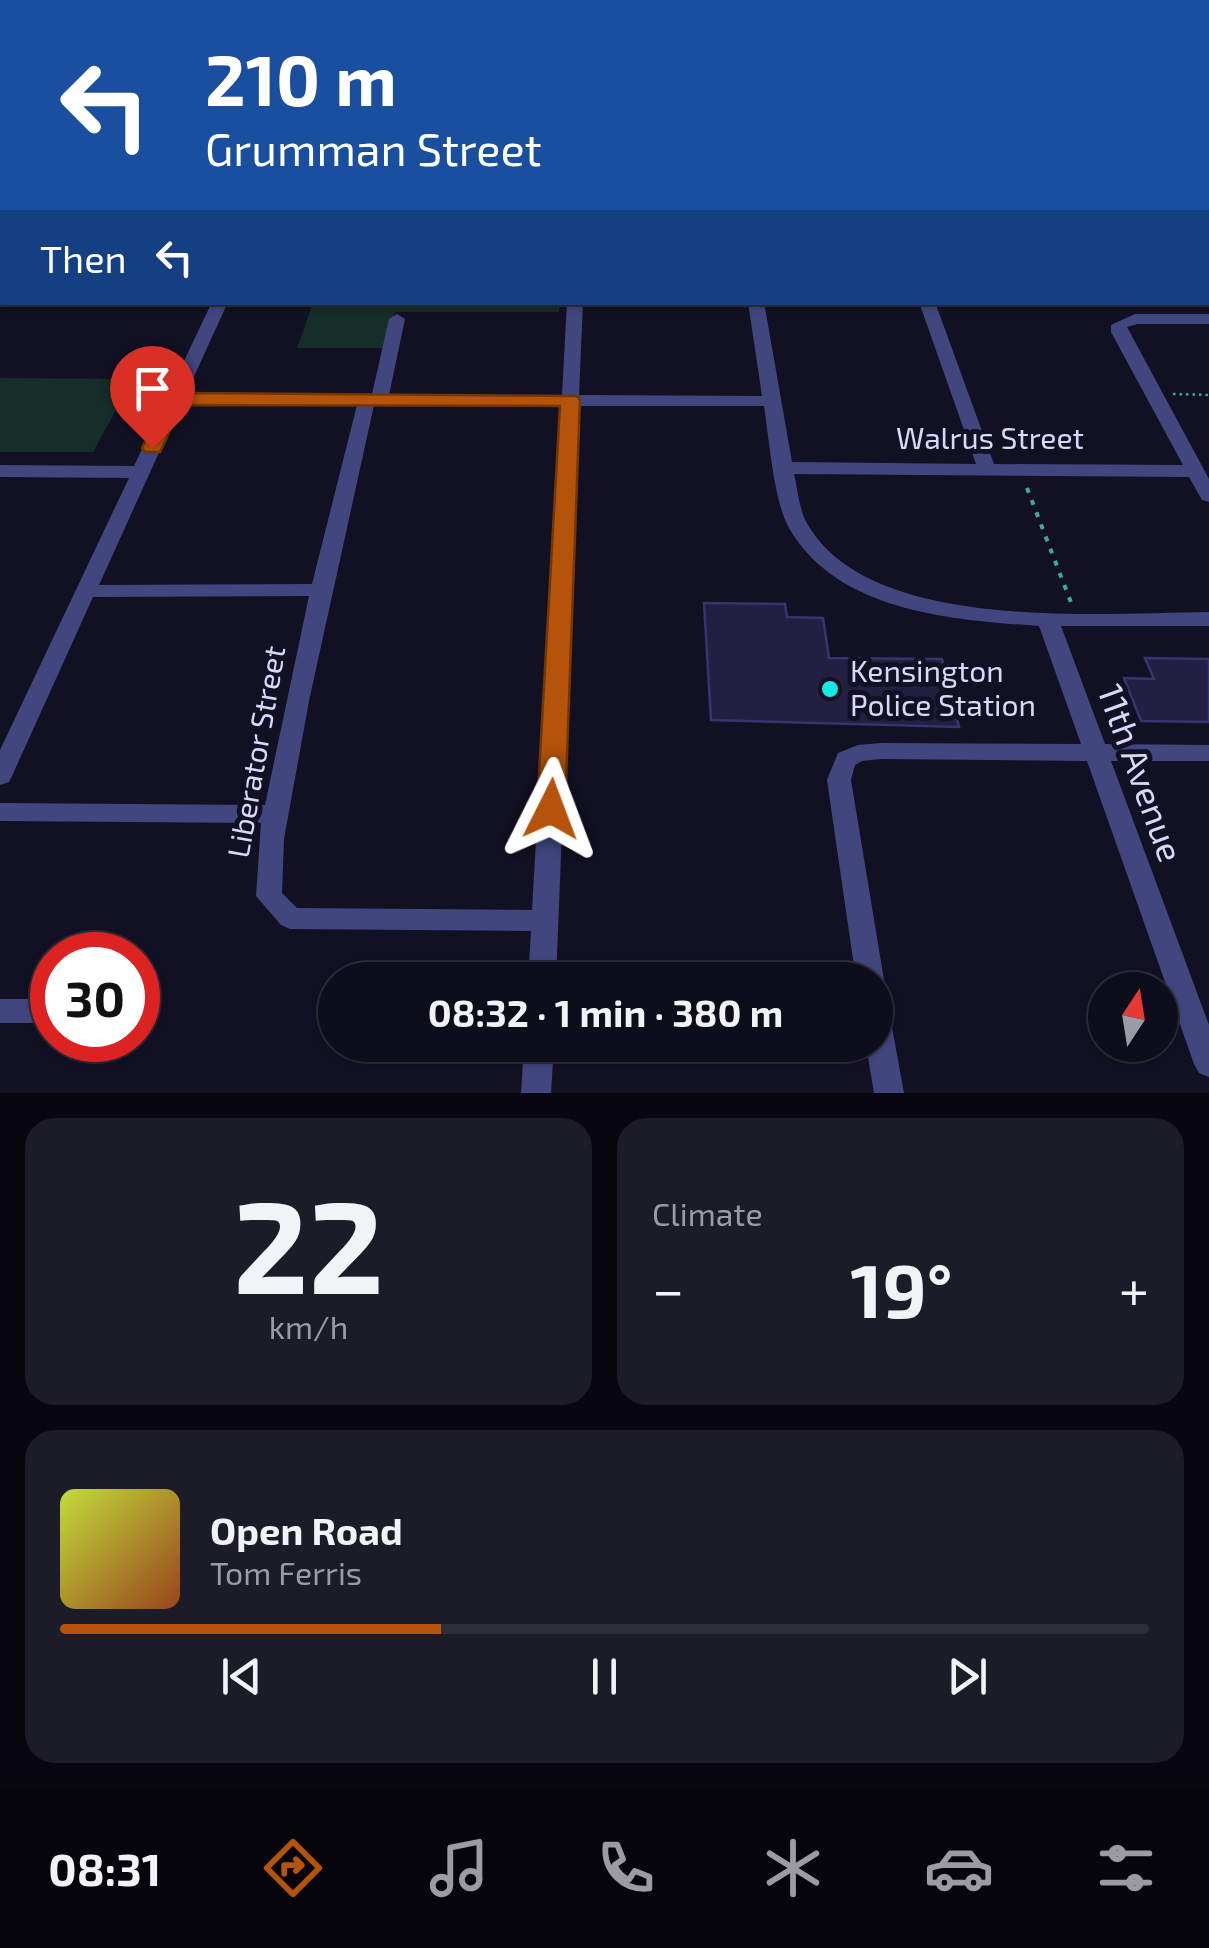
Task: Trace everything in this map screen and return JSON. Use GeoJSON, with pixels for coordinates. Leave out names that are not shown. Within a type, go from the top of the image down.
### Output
{"type":"FeatureCollection","features":[{"type":"Feature","properties":{"kind":"street"},"geometry":{"type":"LineString","coordinates":[[0,776],[219,305]]}},
{"type":"Feature","properties":{"kind":"street"},"geometry":{"type":"LineString","coordinates":[[543,962],[575,305]]}},
{"type":"Feature","properties":{"kind":"street"},"geometry":{"type":"LineString","coordinates":[[756,305],[770,401],[799,528],[815,548],[856,580],[889,595],[959,614],[1209,620]]}},
{"type":"Feature","properties":{"kind":"street"},"geometry":{"type":"LineString","coordinates":[[928,305],[988,469]]}},
{"type":"Feature","properties":{"kind":"street","name":"Liberator Street"},"geometry":{"type":"LineString","coordinates":[[398,319],[318,590],[276,814],[269,896],[290,918],[546,920]]}},
{"type":"Feature","properties":{"kind":"street"},"geometry":{"type":"LineString","coordinates":[[1209,319],[1135,319],[1119,325],[1119,332],[1209,496]]}},
{"type":"Feature","properties":{"kind":"street"},"geometry":{"type":"LineString","coordinates":[[175,399],[770,401]]}},
{"type":"Feature","properties":{"kind":"street","name":"Walrus Street"},"geometry":{"type":"LineString","coordinates":[[784,468],[1195,471]]}},
{"type":"Feature","properties":{"kind":"street"},"geometry":{"type":"LineString","coordinates":[[0,471],[141,472]]}},
{"type":"Feature","properties":{"kind":"street"},"geometry":{"type":"LineString","coordinates":[[86,591],[318,590]]}},
{"type":"Feature","properties":{"kind":"street","name":"11th Avenue"},"geometry":{"type":"LineString","coordinates":[[1047,618],[1209,1064]]}},
{"type":"Feature","properties":{"kind":"street"},"geometry":{"type":"LineString","coordinates":[[867,962],[839,780],[844,759],[856,752],[881,751],[1209,753]]}},
{"type":"Feature","properties":{"kind":"street"},"geometry":{"type":"LineString","coordinates":[[0,812],[276,814]]}},
{"type":"Feature","properties":{"kind":"street"},"geometry":{"type":"LineString","coordinates":[[0,1011],[30,1012]]}},
{"type":"Feature","properties":{"kind":"street"},"geometry":{"type":"LineString","coordinates":[[536,1093],[538,1062]]}},
{"type":"Feature","properties":{"kind":"street"},"geometry":{"type":"LineString","coordinates":[[883,1062],[888,1093]]}},
{"type":"Feature","properties":{"kind":"path"},"geometry":{"type":"LineString","coordinates":[[1153,394],[1209,394]]}},
{"type":"Feature","properties":{"kind":"path"},"geometry":{"type":"LineString","coordinates":[[1020,470],[1078,618]]}},
{"type":"Feature","properties":{"kind":"green space"},"geometry":{"type":"Polygon","coordinates":[[[312,305],[560,305],[559,312],[395,312],[386,348],[297,348],[312,305]]]}},
{"type":"Feature","properties":{"kind":"green space"},"geometry":{"type":"Polygon","coordinates":[[[0,378],[133,379],[93,452],[0,452],[0,378]]]}},
{"type":"Feature","properties":{"kind":"building","name":"Kensington Police Station"},"geometry":{"type":"Polygon","coordinates":[[[704,603],[785,604],[787,617],[823,618],[829,658],[942,659],[959,727],[711,720],[704,603]]]}},
{"type":"Feature","properties":{"kind":"building"},"geometry":{"type":"Polygon","coordinates":[[[1145,658],[1209,659],[1209,722],[1141,721],[1124,678],[1154,679],[1145,658]]]}},
{"type":"Feature","properties":{"kind":"place","name":"Kensington Police Station"},"geometry":{"type":"Point","coordinates":[830,689]}},
{"type":"Feature","properties":{"kind":"route"},"geometry":{"type":"LineString","coordinates":[[152,448],[175,399],[570,400],[551,809]]}}]}
